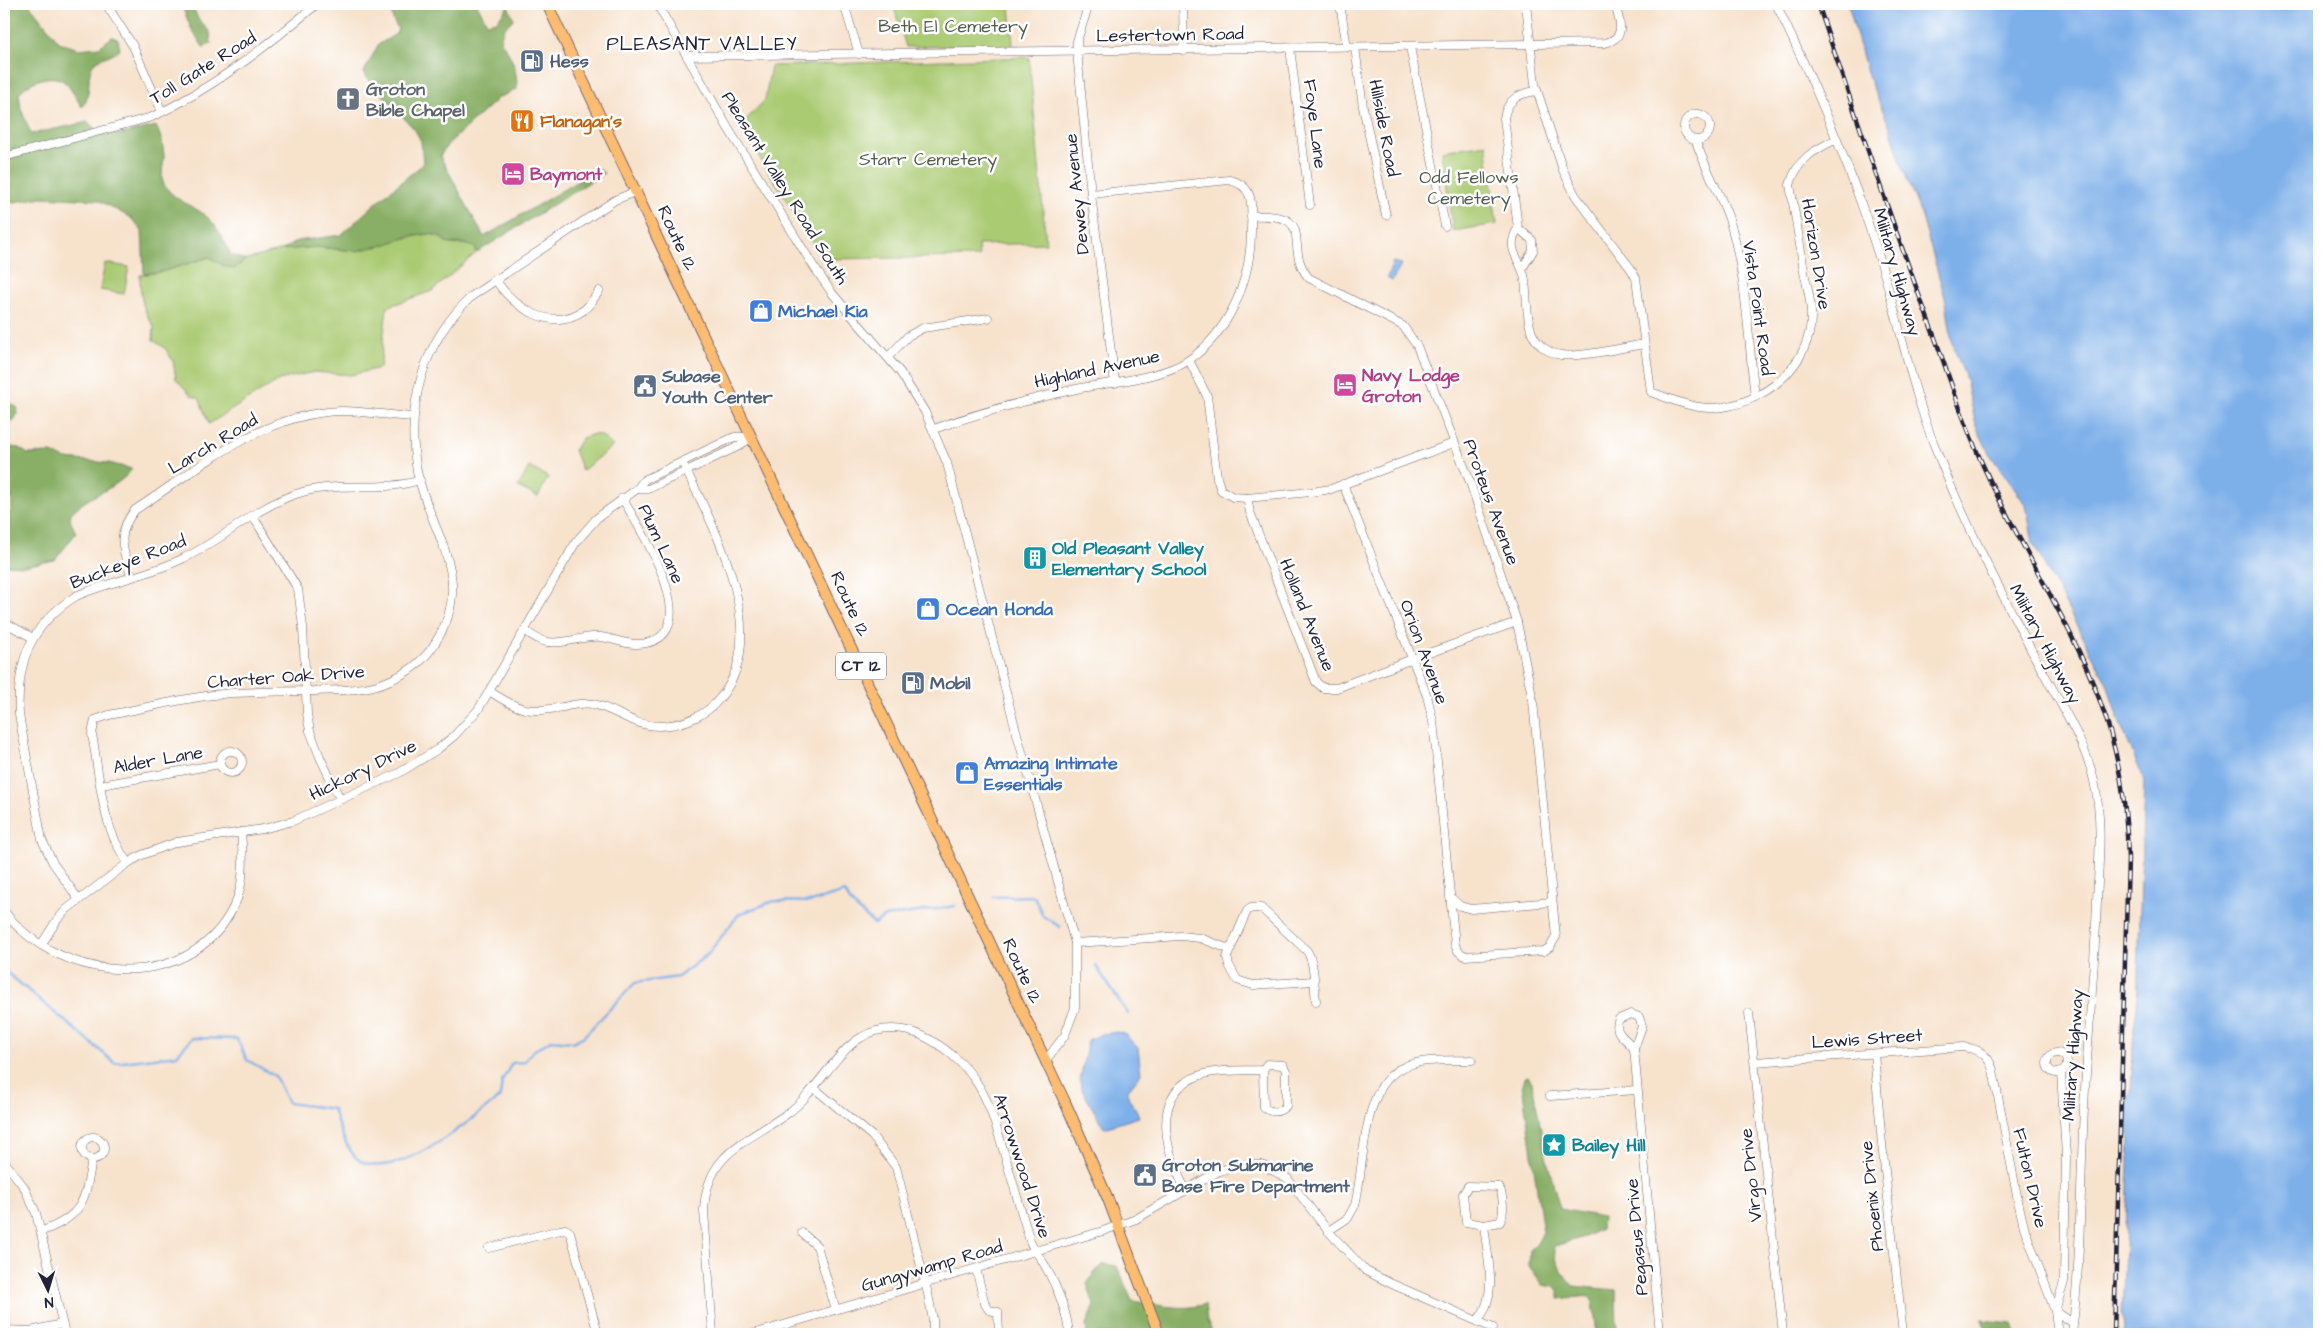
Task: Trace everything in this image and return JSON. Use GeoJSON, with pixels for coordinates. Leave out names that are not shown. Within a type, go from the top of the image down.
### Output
{"type":"FeatureCollection","features":[{"type":"Feature","properties":{"kind":"highway","name":"Route 12"},"geometry":{"type":"LineString","coordinates":[[547,4],[1046,1060],[1096,1169],[1159,1334]]}},
{"type":"Feature","properties":{"kind":"street"},"geometry":{"type":"LineString","coordinates":[[106,4],[133,46],[162,112]]}},
{"type":"Feature","properties":{"kind":"street","name":"Toll Gate Road"},"geometry":{"type":"LineString","coordinates":[[4,157],[152,117],[191,97],[243,63],[270,44],[318,4]]}},
{"type":"Feature","properties":{"kind":"street","name":"Pleasant Valley Road South"},"geometry":{"type":"LineString","coordinates":[[657,4],[728,128],[814,267],[832,293],[889,356],[925,412],[934,429],[947,463],[1014,724],[1075,943],[1075,1008],[1065,1035],[1046,1060]]}},
{"type":"Feature","properties":{"kind":"street"},"geometry":{"type":"LineString","coordinates":[[844,4],[859,54]]}},
{"type":"Feature","properties":{"kind":"street","name":"Dewey Avenue"},"geometry":{"type":"LineString","coordinates":[[1089,4],[1077,41],[1077,52],[1091,194],[1116,383]]}},
{"type":"Feature","properties":{"kind":"street"},"geometry":{"type":"LineString","coordinates":[[1183,4],[1184,50]]}},
{"type":"Feature","properties":{"kind":"street","name":"Hillside Road"},"geometry":{"type":"LineString","coordinates":[[1340,4],[1351,47],[1386,215]]}},
{"type":"Feature","properties":{"kind":"street"},"geometry":{"type":"LineString","coordinates":[[1526,4],[1537,91],[1563,170],[1575,195],[1636,278],[1644,344],[1562,355],[1547,350],[1538,343],[1531,331],[1523,267],[1516,258],[1512,248],[1513,237],[1518,228],[1504,118],[1505,110],[1509,103],[1518,95],[1537,91]]}},
{"type":"Feature","properties":{"kind":"street","name":"Lestertown Road"},"geometry":{"type":"LineString","coordinates":[[687,56],[1410,47],[1531,45],[1612,41],[1616,38],[1621,27],[1615,4]]}},
{"type":"Feature","properties":{"kind":"street","name":"Military Highway"},"geometry":{"type":"LineString","coordinates":[[1776,4],[1815,84],[1857,190],[1879,256],[1907,362],[1936,452],[1976,543],[2073,728],[2094,780],[2098,805],[2099,859],[2095,959],[2085,1092],[2078,1277],[2072,1334]]}},
{"type":"Feature","properties":{"kind":"street"},"geometry":{"type":"LineString","coordinates":[[1410,47],[1445,226]]}},
{"type":"Feature","properties":{"kind":"street","name":"Foye Lane"},"geometry":{"type":"LineString","coordinates":[[1290,48],[1310,205]]}},
{"type":"Feature","properties":{"kind":"street","name":"Horizon Drive"},"geometry":{"type":"LineString","coordinates":[[1644,344],[1651,392],[1689,404],[1713,408],[1736,404],[1756,397],[1795,365],[1809,338],[1811,314],[1790,185],[1794,172],[1803,159],[1813,151],[1837,139]]}},
{"type":"Feature","properties":{"kind":"street","name":"Vista Point Road"},"geometry":{"type":"LineString","coordinates":[[1696,141],[1717,188],[1736,247],[1743,281],[1756,397]]}},
{"type":"Feature","properties":{"kind":"street","name":"Highland Avenue"},"geometry":{"type":"LineString","coordinates":[[934,429],[1005,405],[1097,385],[1116,383],[1172,368],[1189,360],[1220,327],[1238,299],[1247,272],[1251,246],[1251,216],[1249,194],[1246,187],[1240,182],[1229,180],[1091,194]]}},
{"type":"Feature","properties":{"kind":"street","name":"Charter Oak Drive"},"geometry":{"type":"LineString","coordinates":[[101,786],[92,734],[95,720],[110,715],[222,694],[366,687],[394,679],[422,660],[448,620],[452,602],[451,569],[420,480],[413,417],[422,374],[442,330],[456,311],[495,279],[615,200],[636,191]]}},
{"type":"Feature","properties":{"kind":"street","name":"Proteus Avenue"},"geometry":{"type":"LineString","coordinates":[[1251,216],[1272,215],[1284,217],[1293,225],[1298,237],[1298,259],[1302,270],[1309,278],[1403,326],[1417,346],[1470,482],[1517,622],[1533,701],[1552,902]]}},
{"type":"Feature","properties":{"kind":"street"},"geometry":{"type":"LineString","coordinates":[[1518,228],[1532,240],[1533,251],[1523,267]]}},
{"type":"Feature","properties":{"kind":"street"},"geometry":{"type":"LineString","coordinates":[[495,279],[503,291],[517,305],[529,313],[544,318],[560,319],[570,317],[586,309],[599,291]]}},
{"type":"Feature","properties":{"kind":"street"},"geometry":{"type":"LineString","coordinates":[[889,356],[908,336],[923,328],[988,318]]}},
{"type":"Feature","properties":{"kind":"street"},"geometry":{"type":"LineString","coordinates":[[1189,360],[1208,396],[1215,464],[1221,490],[1232,497],[1247,498],[1331,489],[1454,443]]}},
{"type":"Feature","properties":{"kind":"street","name":"Larch Road"},"geometry":{"type":"LineString","coordinates":[[131,576],[122,542],[123,531],[135,510],[242,440],[264,429],[311,415],[341,411],[413,417]]}},
{"type":"Feature","properties":{"kind":"street","name":"Hickory Drive"},"geometry":{"type":"LineString","coordinates":[[41,945],[57,920],[79,900],[128,863],[142,855],[177,842],[263,829],[293,821],[399,773],[438,749],[468,722],[489,691],[576,542],[597,518],[622,498],[637,489],[644,480],[734,437],[752,437]]}},
{"type":"Feature","properties":{"kind":"street","name":"Hickory Drive"},"geometry":{"type":"LineString","coordinates":[[637,489],[648,489],[738,447],[752,437]]}},
{"type":"Feature","properties":{"kind":"street"},"geometry":{"type":"LineString","coordinates":[[489,691],[514,706],[525,710],[543,711],[578,704],[592,704],[633,722],[659,726],[686,721],[699,716],[718,702],[732,681],[740,659],[738,607],[726,558],[682,462]]}},
{"type":"Feature","properties":{"kind":"street","name":"Buckeye Road"},"geometry":{"type":"LineString","coordinates":[[79,900],[53,863],[42,840],[24,743],[18,695],[20,673],[27,649],[48,617],[76,596],[183,559],[252,515],[282,499],[320,488],[343,485],[393,487],[420,480]]}},
{"type":"Feature","properties":{"kind":"street","name":"Orion Avenue"},"geometry":{"type":"LineString","coordinates":[[1343,484],[1427,696],[1433,721],[1455,945],[1458,951],[1465,956],[1544,951],[1550,947],[1556,937],[1552,902]]}},
{"type":"Feature","properties":{"kind":"street","name":"Plum Lane"},"geometry":{"type":"LineString","coordinates":[[524,630],[547,642],[591,637],[643,644],[653,642],[661,635],[672,615],[667,588],[657,562],[622,498]]}},
{"type":"Feature","properties":{"kind":"street","name":"Holland Avenue"},"geometry":{"type":"LineString","coordinates":[[1247,498],[1250,512],[1316,682],[1323,688],[1337,688],[1517,622]]}},
{"type":"Feature","properties":{"kind":"street"},"geometry":{"type":"LineString","coordinates":[[252,515],[298,589],[303,627],[310,731],[340,799]]}},
{"type":"Feature","properties":{"kind":"street"},"geometry":{"type":"LineString","coordinates":[[4,622],[33,638]]}},
{"type":"Feature","properties":{"kind":"street","name":"Alder Lane"},"geometry":{"type":"LineString","coordinates":[[101,786],[220,764]]}},
{"type":"Feature","properties":{"kind":"street"},"geometry":{"type":"LineString","coordinates":[[101,786],[112,835],[128,863]]}},
{"type":"Feature","properties":{"kind":"street"},"geometry":{"type":"LineString","coordinates":[[4,911],[23,932],[60,957],[89,966],[117,970],[142,969],[166,964],[188,956],[206,943],[226,922],[237,898],[243,873],[241,832]]}},
{"type":"Feature","properties":{"kind":"street"},"geometry":{"type":"LineString","coordinates":[[1450,897],[1460,906],[1471,909],[1552,902]]}},
{"type":"Feature","properties":{"kind":"street"},"geometry":{"type":"LineString","coordinates":[[1314,981],[1253,985],[1243,984],[1237,980],[1227,958],[1229,949],[1247,911],[1251,908],[1261,908],[1307,951],[1310,956],[1314,981],[1316,1001]]}},
{"type":"Feature","properties":{"kind":"street"},"geometry":{"type":"LineString","coordinates":[[1075,943],[1181,936],[1200,938],[1229,949]]}},
{"type":"Feature","properties":{"kind":"street","name":"Virgo Drive"},"geometry":{"type":"LineString","coordinates":[[1749,1013],[1783,1334]]}},
{"type":"Feature","properties":{"kind":"street","name":"Arrowwood Drive"},"geometry":{"type":"LineString","coordinates":[[713,1334],[704,1210],[710,1180],[722,1158],[731,1150],[789,1113],[814,1088],[853,1042],[877,1031],[905,1030],[919,1034],[938,1045],[971,1074],[985,1096],[1035,1252],[1044,1262],[1055,1288],[1064,1310],[1069,1334]]}},
{"type":"Feature","properties":{"kind":"street","name":"Lewis Street"},"geometry":{"type":"LineString","coordinates":[[1755,1062],[1963,1047],[1981,1052]]}},
{"type":"Feature","properties":{"kind":"street","name":"Pegasus Drive"},"geometry":{"type":"LineString","coordinates":[[1634,1048],[1647,1170],[1660,1334]]}},
{"type":"Feature","properties":{"kind":"street","name":"Fulton Drive"},"geometry":{"type":"LineString","coordinates":[[1981,1052],[1990,1061],[1993,1070],[2024,1227],[2055,1311],[2058,1334]]}},
{"type":"Feature","properties":{"kind":"street","name":"Phoenix Drive"},"geometry":{"type":"LineString","coordinates":[[1874,1054],[1903,1334]]}},
{"type":"Feature","properties":{"kind":"street"},"geometry":{"type":"LineString","coordinates":[[1328,1231],[1348,1218],[1355,1206],[1372,1110],[1380,1089],[1390,1074],[1405,1066],[1426,1062],[1472,1060]]}},
{"type":"Feature","properties":{"kind":"street"},"geometry":{"type":"LineString","coordinates":[[1267,1064],[1275,1064],[1283,1065],[1286,1071],[1286,1106],[1281,1111],[1270,1112],[1264,1108],[1263,1070],[1267,1064]]}},
{"type":"Feature","properties":{"kind":"street"},"geometry":{"type":"LineString","coordinates":[[1186,1190],[1168,1150],[1165,1132],[1168,1109],[1174,1096],[1182,1086],[1203,1074],[1263,1070]]}},
{"type":"Feature","properties":{"kind":"street"},"geometry":{"type":"LineString","coordinates":[[2061,1072],[2066,1156],[2064,1282],[2055,1311],[2073,1323]]}},
{"type":"Feature","properties":{"kind":"street"},"geometry":{"type":"LineString","coordinates":[[814,1088],[872,1136],[896,1167],[926,1284],[932,1314],[933,1334]]}},
{"type":"Feature","properties":{"kind":"street"},"geometry":{"type":"LineString","coordinates":[[1550,1096],[1637,1090]]}},
{"type":"Feature","properties":{"kind":"street"},"geometry":{"type":"LineString","coordinates":[[42,1231],[66,1220],[82,1205],[86,1194],[92,1159]]}},
{"type":"Feature","properties":{"kind":"street"},"geometry":{"type":"LineString","coordinates":[[4,1161],[24,1187],[36,1213],[42,1231],[65,1334]]}},
{"type":"Feature","properties":{"kind":"street","name":"Gungywamp Road"},"geometry":{"type":"LineString","coordinates":[[753,1334],[782,1330],[836,1310],[1118,1226],[1136,1219],[1217,1172],[1248,1164],[1262,1166],[1287,1178],[1328,1231],[1353,1259],[1375,1276],[1493,1328]]}},
{"type":"Feature","properties":{"kind":"street"},"geometry":{"type":"LineString","coordinates":[[1468,1186],[1495,1186],[1500,1189],[1502,1218],[1500,1222],[1484,1225],[1469,1224],[1464,1218],[1463,1194],[1468,1186]]}},
{"type":"Feature","properties":{"kind":"street"},"geometry":{"type":"LineString","coordinates":[[1478,1320],[1486,1312],[1491,1294],[1484,1225]]}},
{"type":"Feature","properties":{"kind":"street"},"geometry":{"type":"LineString","coordinates":[[489,1248],[565,1229],[570,1232],[598,1334]]}},
{"type":"Feature","properties":{"kind":"street"},"geometry":{"type":"LineString","coordinates":[[802,1233],[817,1246],[836,1310]]}},
{"type":"Feature","properties":{"kind":"street"},"geometry":{"type":"LineString","coordinates":[[976,1269],[985,1304],[989,1310],[998,1312],[999,1334]]}},
{"type":"Feature","properties":{"kind":"street"},"geometry":{"type":"LineString","coordinates":[[4,1330],[30,1332],[62,1324]]}},
{"type":"Feature","properties":{"kind":"green space"},"geometry":{"type":"Polygon","coordinates":[[[4,4],[29,4],[59,42],[78,49],[99,47],[112,37],[118,39],[120,50],[98,60],[92,67],[88,96],[82,107],[68,86],[63,81],[57,79],[45,78],[33,82],[19,93],[21,109],[31,134],[88,122],[102,135],[122,134],[156,126],[164,156],[163,183],[169,191],[201,212],[214,224],[231,255],[245,260],[234,269],[224,266],[209,257],[161,272],[144,274],[142,231],[131,218],[98,200],[42,197],[4,204],[4,139],[6,130],[4,124],[4,4]]]}},
{"type":"Feature","properties":{"kind":"green space"},"geometry":{"type":"Polygon","coordinates":[[[181,4],[192,4],[198,19],[210,32],[211,44],[203,47],[191,28],[181,4]]]}},
{"type":"Feature","properties":{"kind":"green space"},"geometry":{"type":"Polygon","coordinates":[[[403,4],[477,4],[487,23],[497,21],[508,6],[514,19],[504,28],[500,40],[513,63],[517,89],[498,98],[448,144],[440,156],[484,237],[588,175],[600,169],[604,173],[476,253],[476,248],[462,243],[450,244],[438,235],[428,234],[410,236],[384,245],[356,251],[317,247],[282,250],[297,241],[341,235],[423,164],[421,141],[415,130],[367,78],[364,72],[378,45],[396,34],[398,29],[393,20],[391,10],[403,4]]]}},
{"type":"Feature","properties":{"kind":"green space","name":"Beth El Cemetery"},"geometry":{"type":"Polygon","coordinates":[[[893,4],[1010,4],[1013,46],[906,47],[893,4]]]}},
{"type":"Feature","properties":{"kind":"green space","name":"Starr Cemetery"},"geometry":{"type":"Polygon","coordinates":[[[1029,57],[1046,243],[978,245],[979,257],[823,259],[740,126],[765,100],[771,66],[1029,57]]]}},
{"type":"Feature","properties":{"kind":"green space","name":"Odd Fellows Cemetery"},"geometry":{"type":"Polygon","coordinates":[[[1486,144],[1497,224],[1453,231],[1442,151],[1486,144]]]}},
{"type":"Feature","properties":{"kind":"green space"},"geometry":{"type":"Polygon","coordinates":[[[428,234],[451,244],[473,246],[476,248],[476,253],[432,291],[387,307],[380,368],[351,375],[314,372],[279,380],[209,424],[199,398],[192,396],[176,379],[173,361],[165,348],[153,340],[154,326],[142,302],[140,275],[161,272],[210,257],[224,266],[234,269],[245,260],[282,250],[317,247],[345,250],[428,234]]]}},
{"type":"Feature","properties":{"kind":"green space"},"geometry":{"type":"Polygon","coordinates":[[[105,263],[129,267],[124,294],[100,290],[105,263]]]}},
{"type":"Feature","properties":{"kind":"green space"},"geometry":{"type":"Polygon","coordinates":[[[4,400],[18,408],[14,420],[4,425],[4,400]]]}},
{"type":"Feature","properties":{"kind":"green space"},"geometry":{"type":"Polygon","coordinates":[[[594,434],[602,436],[613,446],[582,471],[574,450],[582,438],[594,434]]]}},
{"type":"Feature","properties":{"kind":"green space"},"geometry":{"type":"Polygon","coordinates":[[[4,446],[19,448],[28,454],[51,453],[66,459],[109,463],[132,469],[119,482],[86,501],[71,513],[70,520],[76,533],[55,560],[24,566],[4,565],[4,519],[13,510],[13,503],[9,491],[4,486],[4,446]]]}},
{"type":"Feature","properties":{"kind":"green space"},"geometry":{"type":"Polygon","coordinates":[[[529,467],[548,477],[538,497],[518,487],[529,467]]]}},
{"type":"Feature","properties":{"kind":"green space"},"geometry":{"type":"Polygon","coordinates":[[[4,486],[12,497],[13,510],[4,519],[4,486]]]}},
{"type":"Feature","properties":{"kind":"green space"},"geometry":{"type":"Polygon","coordinates":[[[1528,1076],[1532,1082],[1546,1156],[1560,1209],[1602,1217],[1601,1229],[1587,1236],[1555,1246],[1557,1262],[1573,1286],[1616,1290],[1617,1334],[1597,1334],[1593,1302],[1589,1296],[1559,1299],[1559,1292],[1555,1287],[1543,1285],[1529,1266],[1530,1249],[1538,1242],[1543,1232],[1522,1084],[1524,1078],[1528,1076]]]}},
{"type":"Feature","properties":{"kind":"green space"},"geometry":{"type":"Polygon","coordinates":[[[1104,1264],[1117,1266],[1132,1301],[1178,1307],[1205,1304],[1207,1321],[1213,1334],[1087,1334],[1086,1325],[1094,1305],[1087,1284],[1095,1272],[1104,1264]]]}},
{"type":"Feature","properties":{"kind":"green space"},"geometry":{"type":"Polygon","coordinates":[[[1982,1320],[2012,1323],[2017,1334],[1988,1334],[1982,1320]]]}},
{"type":"Feature","properties":{"kind":"water"},"geometry":{"type":"Polygon","coordinates":[[[1848,4],[2319,4],[2319,1334],[2122,1334],[2124,1327],[2122,1314],[2129,1164],[2128,1097],[2131,1092],[2134,1027],[2137,1008],[2144,780],[2117,716],[2107,683],[2033,543],[2026,505],[1989,453],[1976,426],[1966,379],[1952,343],[1946,301],[1921,214],[1903,169],[1890,127],[1869,79],[1848,4]]]}},
{"type":"Feature","properties":{"kind":"water"},"geometry":{"type":"Polygon","coordinates":[[[1393,262],[1402,264],[1392,281],[1387,278],[1393,262]]]}},
{"type":"Feature","properties":{"kind":"water"},"geometry":{"type":"Polygon","coordinates":[[[1117,1032],[1125,1034],[1138,1048],[1141,1074],[1127,1091],[1139,1117],[1104,1128],[1081,1088],[1080,1080],[1088,1040],[1102,1034],[1117,1032]]]}},
{"type":"Feature","properties":{"kind":"waterway"},"geometry":{"type":"LineString","coordinates":[[4,970],[115,1063],[177,1055],[192,1038],[237,1039],[247,1060],[275,1076],[288,1103],[333,1109],[350,1151],[359,1160],[375,1165],[393,1163],[412,1156],[433,1146],[453,1133],[500,1097],[502,1081],[512,1063],[524,1062],[533,1051],[551,1040],[573,1042],[584,1036],[635,983],[678,977],[708,954],[739,914],[774,901],[811,902],[845,892],[851,903],[874,924],[885,917],[955,906]]}},
{"type":"Feature","properties":{"kind":"waterway"},"geometry":{"type":"LineString","coordinates":[[994,897],[1034,896],[1043,916],[1060,927]]}},
{"type":"Feature","properties":{"kind":"waterway"},"geometry":{"type":"LineString","coordinates":[[1096,966],[1128,1014]]}},
{"type":"Feature","properties":{"kind":"railway"},"geometry":{"type":"LineString","coordinates":[[1818,4],[1966,425],[1992,485],[2057,607],[2087,669],[2107,720],[2117,759],[2124,799],[2128,859],[2114,1334]]}},
{"type":"Feature","properties":{"kind":"place","name":"Hess"},"geometry":{"type":"Point","coordinates":[532,61]}},
{"type":"Feature","properties":{"kind":"place","name":"Groton Bible Chapel"},"geometry":{"type":"Point","coordinates":[348,99]}},
{"type":"Feature","properties":{"kind":"place","name":"Flanagan's"},"geometry":{"type":"Point","coordinates":[522,121]}},
{"type":"Feature","properties":{"kind":"place","name":"Baymont"},"geometry":{"type":"Point","coordinates":[513,174]}},
{"type":"Feature","properties":{"kind":"place","name":"Michael Kia"},"geometry":{"type":"Point","coordinates":[761,311]}},
{"type":"Feature","properties":{"kind":"place","name":"Navy Lodge Groton"},"geometry":{"type":"Point","coordinates":[1345,385]}},
{"type":"Feature","properties":{"kind":"place","name":"Subase Youth Center"},"geometry":{"type":"Point","coordinates":[645,386]}},
{"type":"Feature","properties":{"kind":"place","name":"Old Pleasant Valley Elementary School"},"geometry":{"type":"Point","coordinates":[1035,558]}},
{"type":"Feature","properties":{"kind":"place","name":"Ocean Honda"},"geometry":{"type":"Point","coordinates":[928,609]}},
{"type":"Feature","properties":{"kind":"place","name":"Mobil"},"geometry":{"type":"Point","coordinates":[913,683]}},
{"type":"Feature","properties":{"kind":"place","name":"Amazing Intimate Essentials"},"geometry":{"type":"Point","coordinates":[967,773]}},
{"type":"Feature","properties":{"kind":"place","name":"Bailey Hill"},"geometry":{"type":"Point","coordinates":[1554,1145]}},
{"type":"Feature","properties":{"kind":"place","name":"Groton Submarine Base Fire Department"},"geometry":{"type":"Point","coordinates":[1145,1175]}},
{"type":"Feature","properties":{"kind":"district","name":"PLEASANT VALLEY"},"geometry":{"type":"Point","coordinates":[702,44]}}]}
